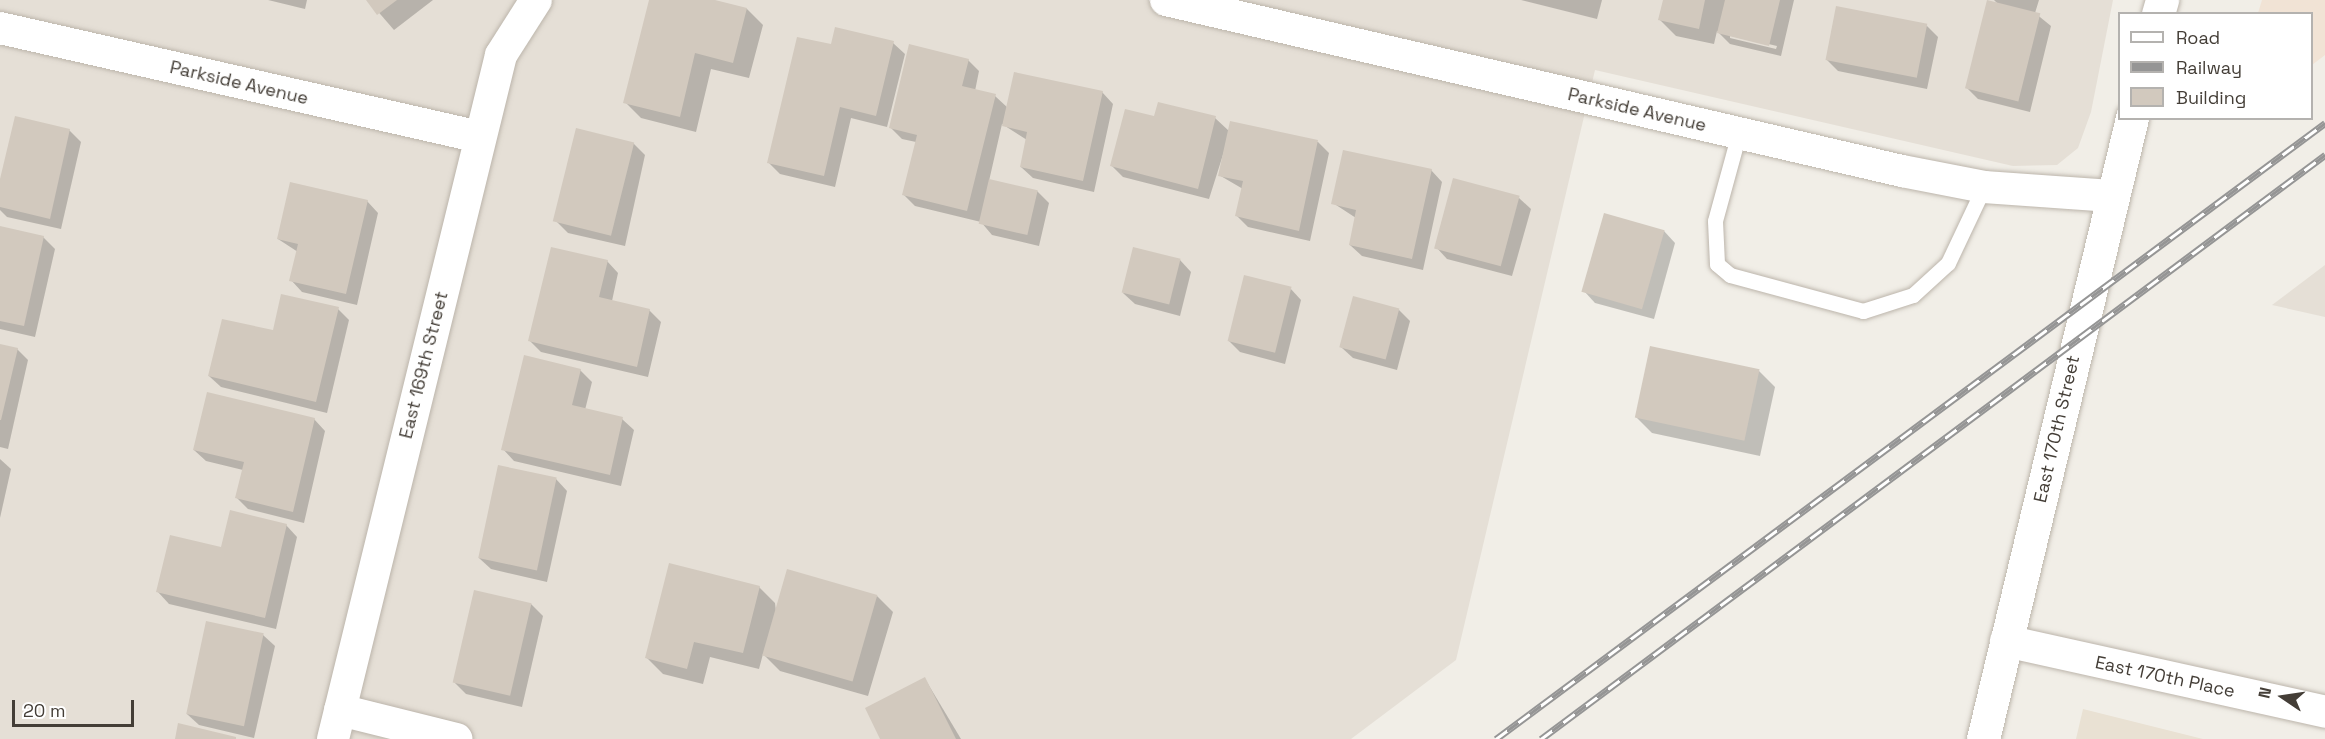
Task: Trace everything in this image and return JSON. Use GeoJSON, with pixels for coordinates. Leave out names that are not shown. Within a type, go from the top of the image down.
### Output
{"type":"FeatureCollection","features":[{"type":"Feature","properties":{"kind":"street","name":"East 169th Street"},"geometry":{"type":"LineString","coordinates":[[337,725],[479,137],[501,55],[536,0]]}},
{"type":"Feature","properties":{"kind":"street","name":"Parkside Avenue"},"geometry":{"type":"LineString","coordinates":[[1166,0],[1739,133],[1984,187],[2112,196]]}},
{"type":"Feature","properties":{"kind":"street","name":"Parkside Avenue"},"geometry":{"type":"LineString","coordinates":[[0,28],[479,137]]}},
{"type":"Feature","properties":{"kind":"street","name":"East 170th Street"},"geometry":{"type":"LineString","coordinates":[[1983,739],[2131,120]]}},
{"type":"Feature","properties":{"kind":"street","name":"East 170th Place"},"geometry":{"type":"LineString","coordinates":[[2006,641],[2325,712]]}},
{"type":"Feature","properties":{"kind":"street"},"geometry":{"type":"LineString","coordinates":[[337,725],[456,739]]}},
{"type":"Feature","properties":{"kind":"lane"},"geometry":{"type":"LineString","coordinates":[[1739,133],[1715,222],[1718,264],[1730,275],[1863,310],[1913,295],[1948,263],[1984,187]]}},
{"type":"Feature","properties":{"kind":"shaded area"},"geometry":{"type":"Polygon","coordinates":[[[0,0],[2113,0],[2091,112],[2078,148],[2057,165],[2013,166],[1595,70],[1456,660],[1351,739],[0,739],[0,0]]]}},
{"type":"Feature","properties":{"kind":"shaded area"},"geometry":{"type":"Polygon","coordinates":[[[2262,0],[2325,0],[2325,55],[2313,64],[2313,12],[2258,12],[2262,0]]]}},
{"type":"Feature","properties":{"kind":"shaded area"},"geometry":{"type":"Polygon","coordinates":[[[2325,265],[2325,317],[2272,305],[2325,265]]]}},
{"type":"Feature","properties":{"kind":"shaded area"},"geometry":{"type":"Polygon","coordinates":[[[2083,709],[2203,739],[2076,739],[2083,709]]]}},
{"type":"Feature","properties":{"kind":"building"},"geometry":{"type":"Polygon","coordinates":[[[366,0],[397,0],[377,15],[366,0]]]}},
{"type":"Feature","properties":{"kind":"building"},"geometry":{"type":"Polygon","coordinates":[[[649,0],[715,0],[747,8],[733,63],[695,53],[680,117],[623,103],[649,0]]]}},
{"type":"Feature","properties":{"kind":"building"},"geometry":{"type":"Polygon","coordinates":[[[1663,0],[1705,0],[1699,29],[1658,20],[1663,0]]]}},
{"type":"Feature","properties":{"kind":"building"},"geometry":{"type":"Polygon","coordinates":[[[1725,0],[1780,0],[1769,46],[1717,33],[1725,0]]]}},
{"type":"Feature","properties":{"kind":"building"},"geometry":{"type":"Polygon","coordinates":[[[1987,0],[2040,13],[2018,102],[1965,88],[1987,0]]]}},
{"type":"Feature","properties":{"kind":"building"},"geometry":{"type":"Polygon","coordinates":[[[1836,6],[1927,24],[1917,78],[1826,60],[1836,6]]]}},
{"type":"Feature","properties":{"kind":"building"},"geometry":{"type":"Polygon","coordinates":[[[835,27],[894,41],[876,116],[840,107],[824,176],[767,163],[797,37],[831,44],[835,27]]]}},
{"type":"Feature","properties":{"kind":"building"},"geometry":{"type":"Polygon","coordinates":[[[909,44],[969,59],[962,86],[996,94],[967,211],[902,195],[917,135],[889,128],[909,44]]]}},
{"type":"Feature","properties":{"kind":"building"},"geometry":{"type":"Polygon","coordinates":[[[1014,72],[1103,91],[1083,181],[1020,167],[1027,132],[1002,126],[1014,72]]]}},
{"type":"Feature","properties":{"kind":"building"},"geometry":{"type":"Polygon","coordinates":[[[1158,102],[1216,116],[1198,189],[1110,166],[1125,109],[1154,116],[1158,102]]]}},
{"type":"Feature","properties":{"kind":"building"},"geometry":{"type":"Polygon","coordinates":[[[15,116],[70,129],[50,219],[0,207],[0,179],[15,116]]]}},
{"type":"Feature","properties":{"kind":"building"},"geometry":{"type":"Polygon","coordinates":[[[1230,121],[1318,140],[1299,231],[1235,216],[1243,181],[1218,176],[1230,121]]]}},
{"type":"Feature","properties":{"kind":"building"},"geometry":{"type":"Polygon","coordinates":[[[576,128],[634,143],[611,236],[553,221],[576,128]]]}},
{"type":"Feature","properties":{"kind":"building"},"geometry":{"type":"Polygon","coordinates":[[[1343,150],[1432,169],[1412,259],[1349,245],[1356,210],[1331,204],[1343,150]]]}},
{"type":"Feature","properties":{"kind":"building"},"geometry":{"type":"Polygon","coordinates":[[[1453,178],[1520,196],[1501,266],[1434,249],[1453,178]]]}},
{"type":"Feature","properties":{"kind":"building"},"geometry":{"type":"Polygon","coordinates":[[[989,179],[1038,190],[1027,235],[979,224],[989,179]]]}},
{"type":"Feature","properties":{"kind":"building"},"geometry":{"type":"Polygon","coordinates":[[[290,182],[368,200],[346,294],[289,281],[298,244],[277,239],[290,182]]]}},
{"type":"Feature","properties":{"kind":"building"},"geometry":{"type":"Polygon","coordinates":[[[1604,213],[1665,230],[1642,309],[1581,292],[1604,213]]]}},
{"type":"Feature","properties":{"kind":"building"},"geometry":{"type":"Polygon","coordinates":[[[0,226],[44,236],[24,326],[0,321],[0,226]]]}},
{"type":"Feature","properties":{"kind":"building"},"geometry":{"type":"Polygon","coordinates":[[[551,247],[608,260],[599,297],[650,309],[637,367],[528,341],[551,247]]]}},
{"type":"Feature","properties":{"kind":"building"},"geometry":{"type":"Polygon","coordinates":[[[1133,247],[1181,259],[1169,304],[1122,293],[1133,247]]]}},
{"type":"Feature","properties":{"kind":"building"},"geometry":{"type":"Polygon","coordinates":[[[1244,275],[1292,287],[1275,353],[1228,341],[1244,275]]]}},
{"type":"Feature","properties":{"kind":"building"},"geometry":{"type":"Polygon","coordinates":[[[281,294],[339,307],[316,402],[208,376],[222,319],[273,330],[281,294]]]}},
{"type":"Feature","properties":{"kind":"building"},"geometry":{"type":"Polygon","coordinates":[[[1353,296],[1399,308],[1386,360],[1339,347],[1353,296]]]}},
{"type":"Feature","properties":{"kind":"building"},"geometry":{"type":"Polygon","coordinates":[[[0,344],[18,348],[1,420],[0,420],[0,344]]]}},
{"type":"Feature","properties":{"kind":"building"},"geometry":{"type":"Polygon","coordinates":[[[1650,346],[1760,369],[1744,441],[1635,417],[1650,346]]]}},
{"type":"Feature","properties":{"kind":"building"},"geometry":{"type":"Polygon","coordinates":[[[524,355],[581,369],[572,405],[623,417],[610,475],[501,450],[524,355]]]}},
{"type":"Feature","properties":{"kind":"building"},"geometry":{"type":"Polygon","coordinates":[[[207,392],[315,418],[293,512],[235,498],[244,462],[193,450],[207,392]]]}},
{"type":"Feature","properties":{"kind":"building"},"geometry":{"type":"Polygon","coordinates":[[[498,465],[557,477],[537,570],[478,558],[498,465]]]}},
{"type":"Feature","properties":{"kind":"building"},"geometry":{"type":"Polygon","coordinates":[[[230,510],[287,524],[265,618],[156,592],[170,535],[221,547],[230,510]]]}},
{"type":"Feature","properties":{"kind":"building"},"geometry":{"type":"Polygon","coordinates":[[[669,563],[760,586],[743,653],[694,642],[687,669],[645,658],[669,563]]]}},
{"type":"Feature","properties":{"kind":"building"},"geometry":{"type":"Polygon","coordinates":[[[787,569],[877,595],[853,681],[762,656],[787,569]]]}},
{"type":"Feature","properties":{"kind":"building"},"geometry":{"type":"Polygon","coordinates":[[[474,590],[531,603],[510,696],[453,683],[474,590]]]}},
{"type":"Feature","properties":{"kind":"building"},"geometry":{"type":"Polygon","coordinates":[[[206,621],[264,633],[244,726],[186,714],[206,621]]]}},
{"type":"Feature","properties":{"kind":"building"},"geometry":{"type":"Polygon","coordinates":[[[925,677],[956,739],[880,739],[865,708],[925,677]]]}},
{"type":"Feature","properties":{"kind":"building"},"geometry":{"type":"Polygon","coordinates":[[[178,723],[236,737],[236,739],[175,739],[178,723]]]}},
{"type":"Feature","properties":{"kind":"railway"},"geometry":{"type":"LineString","coordinates":[[1496,739],[2325,123]]}},
{"type":"Feature","properties":{"kind":"railway"},"geometry":{"type":"LineString","coordinates":[[1541,739],[2325,155]]}}]}
